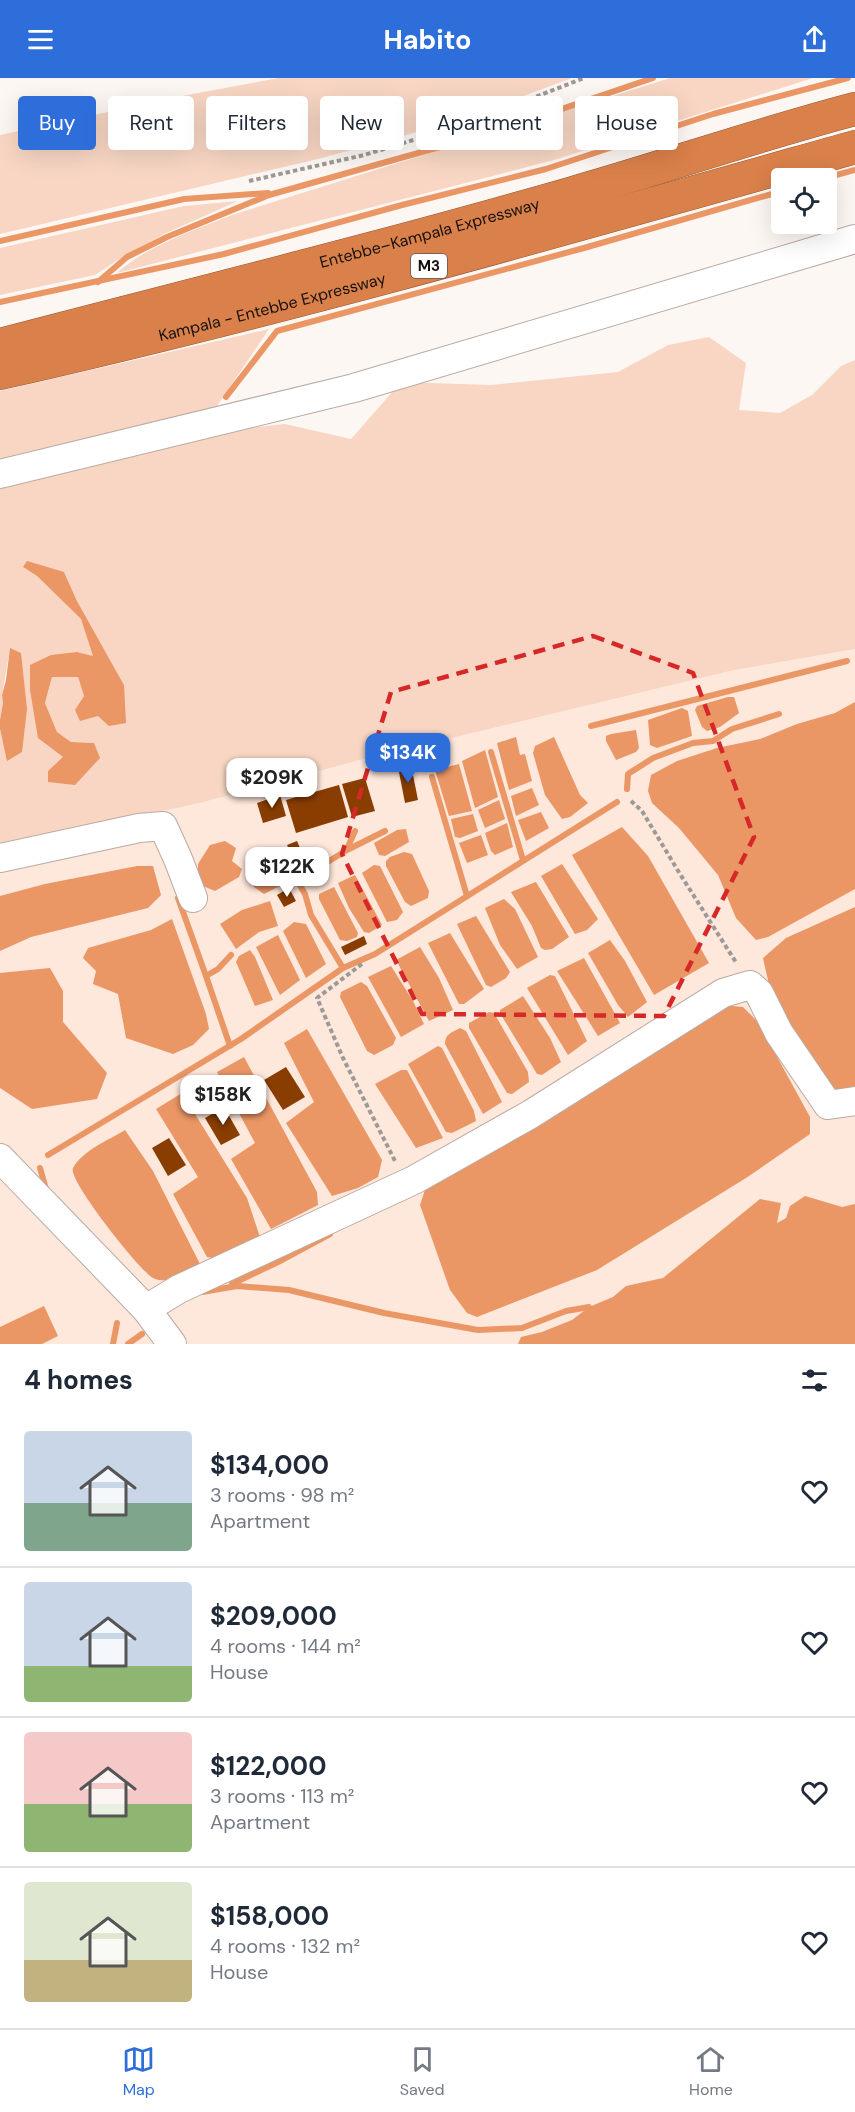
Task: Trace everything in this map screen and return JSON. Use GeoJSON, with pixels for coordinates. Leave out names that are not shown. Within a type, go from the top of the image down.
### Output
{"type":"FeatureCollection","features":[{"type":"Feature","properties":{"kind":"highway","name":"Entebbe–Kampala Expressway"},"geometry":{"type":"LineString","coordinates":[[0,345],[392,243],[855,109]]}},
{"type":"Feature","properties":{"kind":"highway","name":"Kampala - Entebbe Expressway"},"geometry":{"type":"LineString","coordinates":[[0,373],[156,338],[436,264],[855,147]]}},
{"type":"Feature","properties":{"kind":"street"},"geometry":{"type":"LineString","coordinates":[[0,474],[354,388],[855,238]]}},
{"type":"Feature","properties":{"kind":"street"},"geometry":{"type":"LineString","coordinates":[[0,858],[139,828],[162,826],[193,898]]}},
{"type":"Feature","properties":{"kind":"street"},"geometry":{"type":"LineString","coordinates":[[146,1309],[179,1288],[406,1184],[531,1114],[723,993],[750,985],[759,993],[779,1033],[828,1105],[855,1101]]}},
{"type":"Feature","properties":{"kind":"street"},"geometry":{"type":"LineString","coordinates":[[0,1158],[146,1309],[172,1344]]}},
{"type":"Feature","properties":{"kind":"path"},"geometry":{"type":"LineString","coordinates":[[249,181],[364,155],[466,124],[584,78]]}},
{"type":"Feature","properties":{"kind":"path"},"geometry":{"type":"LineString","coordinates":[[631,801],[642,811],[750,985]]}},
{"type":"Feature","properties":{"kind":"path"},"geometry":{"type":"LineString","coordinates":[[362,964],[317,998],[406,1184]]}},
{"type":"Feature","properties":{"kind":"highlighted area"},"geometry":{"type":"Polygon","coordinates":[[[593,636],[693,673],[754,837],[664,1016],[422,1014],[342,854],[391,692],[593,636]]]}},
{"type":"Feature","properties":{"kind":"shaded area"},"geometry":{"type":"Polygon","coordinates":[[[279,78],[572,78],[524,96],[416,96],[416,132],[404,136],[404,96],[320,96],[320,150],[351,150],[0,234],[0,135],[18,131],[18,150],[96,150],[96,114],[108,112],[108,150],[194,150],[194,96],[182,96],[279,78]]]}},
{"type":"Feature","properties":{"kind":"shaded area"},"geometry":{"type":"Polygon","coordinates":[[[670,78],[813,78],[678,121],[678,96],[612,96],[670,78]]]}},
{"type":"Feature","properties":{"kind":"shaded area"},"geometry":{"type":"Polygon","coordinates":[[[575,108],[575,150],[586,150],[117,273],[143,254],[232,215],[440,150],[563,150],[563,111],[575,108]]]}},
{"type":"Feature","properties":{"kind":"shaded area"},"geometry":{"type":"Polygon","coordinates":[[[238,201],[164,234],[95,275],[0,295],[0,248],[184,206],[238,201]]]}},
{"type":"Feature","properties":{"kind":"shaded area"},"geometry":{"type":"Polygon","coordinates":[[[269,329],[217,406],[0,462],[0,391],[269,329]]]}},
{"type":"Feature","properties":{"kind":"shaded area"},"geometry":{"type":"Polygon","coordinates":[[[709,337],[746,363],[739,410],[780,413],[812,395],[841,366],[855,360],[855,649],[730,671],[364,759],[200,803],[0,846],[0,729],[8,760],[21,653],[10,649],[0,720],[0,484],[206,433],[285,424],[351,439],[401,382],[491,385],[618,372],[668,345],[709,337]],[[23,567],[37,576],[81,619],[94,657],[77,652],[30,666],[55,751],[64,757],[94,743],[71,742],[57,732],[45,703],[52,677],[78,677],[84,696],[76,710],[124,685],[77,601],[64,572],[23,567]]]}},
{"type":"Feature","properties":{"kind":"shaded area"},"geometry":{"type":"Polygon","coordinates":[[[27,561],[64,572],[77,601],[124,685],[126,723],[109,726],[98,716],[80,721],[75,710],[84,696],[78,677],[52,677],[45,703],[57,732],[71,742],[94,743],[100,758],[75,785],[48,782],[48,771],[63,757],[38,738],[30,690],[30,665],[51,655],[77,652],[93,656],[81,619],[37,576],[23,567],[27,561]]]}},
{"type":"Feature","properties":{"kind":"shaded area"},"geometry":{"type":"Polygon","coordinates":[[[10,648],[21,653],[27,709],[22,752],[7,761],[0,720],[10,648]]]}},
{"type":"Feature","properties":{"kind":"shaded area"},"geometry":{"type":"Polygon","coordinates":[[[855,649],[855,1344],[0,1344],[0,846],[200,803],[364,759],[730,671],[855,649]]]}},
{"type":"Feature","properties":{"kind":"shaded area"},"geometry":{"type":"Polygon","coordinates":[[[734,697],[739,713],[720,727],[707,731],[702,727],[695,710],[697,706],[734,697]]]}},
{"type":"Feature","properties":{"kind":"shaded area"},"geometry":{"type":"Polygon","coordinates":[[[855,702],[855,889],[768,937],[756,940],[736,918],[718,875],[679,828],[652,803],[648,791],[651,775],[677,761],[717,748],[760,739],[797,724],[835,713],[855,702]]]}},
{"type":"Feature","properties":{"kind":"shaded area"},"geometry":{"type":"Polygon","coordinates":[[[682,708],[688,711],[692,736],[657,748],[650,745],[648,720],[682,708]]]}},
{"type":"Feature","properties":{"kind":"shaded area"},"geometry":{"type":"Polygon","coordinates":[[[636,730],[639,748],[636,752],[616,760],[606,741],[606,736],[636,730]]]}},
{"type":"Feature","properties":{"kind":"shaded area"},"geometry":{"type":"Polygon","coordinates":[[[516,737],[520,755],[525,754],[532,781],[509,790],[497,743],[516,737]]]}},
{"type":"Feature","properties":{"kind":"shaded area"},"geometry":{"type":"Polygon","coordinates":[[[554,737],[580,795],[588,803],[570,817],[562,819],[545,795],[533,753],[535,746],[554,737]]]}},
{"type":"Feature","properties":{"kind":"shaded area"},"geometry":{"type":"Polygon","coordinates":[[[485,750],[498,797],[475,808],[462,761],[485,750]]]}},
{"type":"Feature","properties":{"kind":"shaded area"},"geometry":{"type":"Polygon","coordinates":[[[459,764],[472,811],[449,816],[435,770],[459,764]]]}},
{"type":"Feature","properties":{"kind":"shaded area"},"geometry":{"type":"Polygon","coordinates":[[[532,788],[539,805],[516,816],[511,796],[532,788]]]}},
{"type":"Feature","properties":{"kind":"shaded area"},"geometry":{"type":"Polygon","coordinates":[[[499,800],[505,819],[485,828],[478,810],[499,800]]]}},
{"type":"Feature","properties":{"kind":"shaded area"},"geometry":{"type":"Polygon","coordinates":[[[541,812],[549,828],[526,841],[518,820],[541,812]]]}},
{"type":"Feature","properties":{"kind":"shaded area"},"geometry":{"type":"Polygon","coordinates":[[[473,814],[478,831],[460,838],[455,837],[451,819],[473,814]]]}},
{"type":"Feature","properties":{"kind":"shaded area"},"geometry":{"type":"Polygon","coordinates":[[[507,823],[513,847],[495,855],[491,851],[485,833],[507,823]]]}},
{"type":"Feature","properties":{"kind":"shaded area"},"geometry":{"type":"Polygon","coordinates":[[[622,827],[648,856],[709,963],[654,995],[572,855],[622,827]]]}},
{"type":"Feature","properties":{"kind":"shaded area"},"geometry":{"type":"Polygon","coordinates":[[[406,829],[409,842],[385,856],[379,855],[374,843],[397,830],[406,829]]]}},
{"type":"Feature","properties":{"kind":"shaded area"},"geometry":{"type":"Polygon","coordinates":[[[481,835],[488,855],[467,863],[459,843],[481,835]]]}},
{"type":"Feature","properties":{"kind":"shaded area"},"geometry":{"type":"Polygon","coordinates":[[[225,841],[236,848],[232,861],[242,869],[239,877],[215,891],[198,884],[198,864],[210,845],[225,841]]]}},
{"type":"Feature","properties":{"kind":"shaded area"},"geometry":{"type":"Polygon","coordinates":[[[404,852],[412,854],[429,891],[428,898],[411,906],[405,902],[386,866],[386,861],[390,857],[404,852]]]}},
{"type":"Feature","properties":{"kind":"shaded area"},"geometry":{"type":"Polygon","coordinates":[[[562,864],[598,919],[587,930],[575,934],[541,876],[562,864]]]}},
{"type":"Feature","properties":{"kind":"shaded area"},"geometry":{"type":"Polygon","coordinates":[[[374,865],[380,866],[403,912],[397,920],[387,922],[362,873],[374,865]]]}},
{"type":"Feature","properties":{"kind":"shaded area"},"geometry":{"type":"Polygon","coordinates":[[[137,866],[153,866],[161,895],[148,908],[31,937],[0,951],[0,896],[45,884],[137,866]]]}},
{"type":"Feature","properties":{"kind":"shaded area"},"geometry":{"type":"Polygon","coordinates":[[[275,868],[284,884],[264,894],[254,887],[253,882],[275,868]]]}},
{"type":"Feature","properties":{"kind":"shaded area"},"geometry":{"type":"Polygon","coordinates":[[[355,875],[382,925],[369,933],[364,932],[349,908],[338,883],[355,875]]]}},
{"type":"Feature","properties":{"kind":"shaded area"},"geometry":{"type":"Polygon","coordinates":[[[536,882],[569,937],[552,949],[541,948],[532,926],[511,892],[536,882]]]}},
{"type":"Feature","properties":{"kind":"shaded area"},"geometry":{"type":"Polygon","coordinates":[[[334,887],[358,933],[357,937],[347,941],[340,940],[319,899],[319,894],[334,887]]]}},
{"type":"Feature","properties":{"kind":"shaded area"},"geometry":{"type":"Polygon","coordinates":[[[504,899],[515,909],[538,957],[517,969],[500,945],[485,908],[504,899]]]}},
{"type":"Feature","properties":{"kind":"shaded area"},"geometry":{"type":"Polygon","coordinates":[[[270,901],[278,926],[259,932],[236,949],[220,924],[242,910],[270,901]]]}},
{"type":"Feature","properties":{"kind":"shaded area"},"geometry":{"type":"Polygon","coordinates":[[[855,907],[855,1089],[845,1092],[827,1086],[807,1065],[770,989],[763,958],[786,938],[855,907]]]}},
{"type":"Feature","properties":{"kind":"shaded area"},"geometry":{"type":"Polygon","coordinates":[[[476,916],[510,972],[506,978],[491,987],[486,985],[457,924],[476,916]]]}},
{"type":"Feature","properties":{"kind":"shaded area"},"geometry":{"type":"Polygon","coordinates":[[[172,919],[206,1014],[209,1029],[193,1045],[173,1054],[126,1038],[118,994],[93,984],[96,971],[83,958],[88,948],[151,930],[172,919]]]}},
{"type":"Feature","properties":{"kind":"shaded area"},"geometry":{"type":"Polygon","coordinates":[[[294,922],[306,924],[326,964],[306,978],[283,931],[294,922]]]}},
{"type":"Feature","properties":{"kind":"shaded area"},"geometry":{"type":"Polygon","coordinates":[[[450,933],[484,989],[464,1004],[459,1004],[428,943],[450,933]]]}},
{"type":"Feature","properties":{"kind":"shaded area"},"geometry":{"type":"Polygon","coordinates":[[[278,935],[300,980],[280,995],[256,947],[278,935]]]}},
{"type":"Feature","properties":{"kind":"shaded area"},"geometry":{"type":"Polygon","coordinates":[[[610,940],[625,961],[647,1002],[628,1017],[618,1005],[588,953],[610,940]]]}},
{"type":"Feature","properties":{"kind":"shaded area"},"geometry":{"type":"Polygon","coordinates":[[[420,947],[439,978],[453,1010],[429,1021],[396,960],[420,947]]]}},
{"type":"Feature","properties":{"kind":"shaded area"},"geometry":{"type":"Polygon","coordinates":[[[250,950],[273,1000],[255,1006],[236,962],[239,956],[250,950]]]}},
{"type":"Feature","properties":{"kind":"shaded area"},"geometry":{"type":"Polygon","coordinates":[[[584,958],[620,1023],[598,1036],[557,971],[584,958]]]}},
{"type":"Feature","properties":{"kind":"shaded area"},"geometry":{"type":"Polygon","coordinates":[[[391,966],[413,1001],[424,1024],[401,1037],[368,977],[391,966]]]}},
{"type":"Feature","properties":{"kind":"shaded area"},"geometry":{"type":"Polygon","coordinates":[[[50,968],[63,991],[63,1022],[107,1073],[97,1099],[32,1109],[0,1088],[0,973],[50,968]]]}},
{"type":"Feature","properties":{"kind":"shaded area"},"geometry":{"type":"Polygon","coordinates":[[[550,975],[555,976],[587,1041],[568,1055],[527,988],[550,975]]]}},
{"type":"Feature","properties":{"kind":"shaded area"},"geometry":{"type":"Polygon","coordinates":[[[361,982],[367,986],[396,1038],[393,1045],[374,1055],[367,1051],[340,997],[341,992],[361,982]]]}},
{"type":"Feature","properties":{"kind":"shaded area"},"geometry":{"type":"Polygon","coordinates":[[[523,996],[550,1038],[561,1062],[542,1075],[537,1074],[500,1013],[500,1010],[523,996]]]}},
{"type":"Feature","properties":{"kind":"shaded area"},"geometry":{"type":"Polygon","coordinates":[[[721,1005],[743,1007],[758,1022],[810,1117],[810,1134],[746,1178],[597,1270],[477,1317],[467,1313],[450,1290],[420,1205],[426,1187],[721,1005]]]}},
{"type":"Feature","properties":{"kind":"shaded area"},"geometry":{"type":"Polygon","coordinates":[[[489,1012],[494,1013],[528,1072],[529,1082],[512,1094],[507,1093],[469,1028],[469,1023],[489,1012]]]}},
{"type":"Feature","properties":{"kind":"shaded area"},"geometry":{"type":"Polygon","coordinates":[[[460,1028],[466,1031],[502,1102],[483,1114],[445,1044],[447,1036],[460,1028]]]}},
{"type":"Feature","properties":{"kind":"shaded area"},"geometry":{"type":"Polygon","coordinates":[[[307,1029],[382,1160],[378,1177],[358,1188],[332,1196],[286,1123],[314,1102],[284,1043],[307,1029]]]}},
{"type":"Feature","properties":{"kind":"shaded area"},"geometry":{"type":"Polygon","coordinates":[[[438,1046],[442,1048],[474,1111],[476,1121],[452,1133],[446,1132],[408,1064],[438,1046]]]}},
{"type":"Feature","properties":{"kind":"shaded area"},"geometry":{"type":"Polygon","coordinates":[[[244,1057],[317,1192],[318,1205],[271,1229],[231,1159],[255,1143],[217,1072],[244,1057]]]}},
{"type":"Feature","properties":{"kind":"shaded area"},"geometry":{"type":"Polygon","coordinates":[[[401,1070],[407,1070],[443,1138],[416,1148],[375,1084],[401,1070]]]}},
{"type":"Feature","properties":{"kind":"shaded area"},"geometry":{"type":"Polygon","coordinates":[[[182,1093],[247,1198],[260,1237],[218,1259],[207,1257],[173,1194],[198,1177],[156,1109],[182,1093]]]}},
{"type":"Feature","properties":{"kind":"shaded area"},"geometry":{"type":"Polygon","coordinates":[[[125,1130],[153,1171],[201,1266],[171,1279],[159,1280],[146,1272],[92,1206],[74,1176],[73,1168],[83,1156],[125,1130]]]}},
{"type":"Feature","properties":{"kind":"shaded area"},"geometry":{"type":"Polygon","coordinates":[[[805,1196],[842,1207],[855,1204],[855,1344],[518,1344],[521,1337],[542,1332],[572,1320],[589,1307],[613,1297],[626,1286],[663,1278],[760,1199],[781,1203],[777,1223],[786,1218],[790,1206],[805,1196]]]}},
{"type":"Feature","properties":{"kind":"shaded area"},"geometry":{"type":"Polygon","coordinates":[[[44,1306],[58,1336],[42,1344],[0,1344],[0,1327],[44,1306]]]}},
{"type":"Feature","properties":{"kind":"building"},"geometry":{"type":"Polygon","coordinates":[[[411,765],[418,800],[405,803],[398,767],[411,765]]]}},
{"type":"Feature","properties":{"kind":"building"},"geometry":{"type":"Polygon","coordinates":[[[365,778],[375,811],[352,817],[342,784],[365,778]]]}},
{"type":"Feature","properties":{"kind":"building"},"geometry":{"type":"Polygon","coordinates":[[[339,785],[348,817],[296,833],[286,800],[339,785]]]}},
{"type":"Feature","properties":{"kind":"building"},"geometry":{"type":"Polygon","coordinates":[[[280,795],[286,816],[263,823],[257,803],[280,795]]]}},
{"type":"Feature","properties":{"kind":"building"},"geometry":{"type":"Polygon","coordinates":[[[297,841],[303,855],[294,859],[287,845],[297,841]]]}},
{"type":"Feature","properties":{"kind":"building"},"geometry":{"type":"Polygon","coordinates":[[[289,888],[296,901],[284,907],[277,895],[289,888]]]}},
{"type":"Feature","properties":{"kind":"building"},"geometry":{"type":"Polygon","coordinates":[[[364,936],[367,944],[345,955],[341,947],[364,936]]]}},
{"type":"Feature","properties":{"kind":"building"},"geometry":{"type":"Polygon","coordinates":[[[286,1067],[305,1097],[283,1110],[264,1080],[286,1067]]]}},
{"type":"Feature","properties":{"kind":"building"},"geometry":{"type":"Polygon","coordinates":[[[224,1107],[240,1135],[221,1145],[205,1118],[224,1107]]]}},
{"type":"Feature","properties":{"kind":"building"},"geometry":{"type":"Polygon","coordinates":[[[169,1138],[186,1165],[168,1176],[152,1148],[169,1138]]]}},
{"type":"Feature","properties":{"kind":"waterway"},"geometry":{"type":"LineString","coordinates":[[98,282],[127,257],[167,237],[269,195],[500,130],[653,78]]}},
{"type":"Feature","properties":{"kind":"waterway"},"geometry":{"type":"LineString","coordinates":[[0,302],[224,254],[402,205],[546,169],[713,114],[848,78]]}},
{"type":"Feature","properties":{"kind":"waterway"},"geometry":{"type":"LineString","coordinates":[[837,175],[855,170]]}},
{"type":"Feature","properties":{"kind":"waterway"},"geometry":{"type":"LineString","coordinates":[[0,241],[184,199],[268,193]]}},
{"type":"Feature","properties":{"kind":"waterway"},"geometry":{"type":"LineString","coordinates":[[226,397],[277,331],[584,248],[771,194]]}},
{"type":"Feature","properties":{"kind":"waterway"},"geometry":{"type":"LineString","coordinates":[[591,726],[847,661]]}},
{"type":"Feature","properties":{"kind":"waterway"},"geometry":{"type":"LineString","coordinates":[[627,789],[628,774],[653,758],[693,743],[713,741],[732,729],[779,714]]}},
{"type":"Feature","properties":{"kind":"waterway"},"geometry":{"type":"LineString","coordinates":[[491,752],[523,860]]}},
{"type":"Feature","properties":{"kind":"waterway"},"geometry":{"type":"LineString","coordinates":[[432,777],[467,896]]}},
{"type":"Feature","properties":{"kind":"waterway"},"geometry":{"type":"LineString","coordinates":[[48,1155],[241,1039],[343,968],[375,954],[617,802]]}},
{"type":"Feature","properties":{"kind":"waterway"},"geometry":{"type":"LineString","coordinates":[[347,849],[355,831]]}},
{"type":"Feature","properties":{"kind":"waterway"},"geometry":{"type":"LineString","coordinates":[[305,876],[347,850],[385,831]]}},
{"type":"Feature","properties":{"kind":"waterway"},"geometry":{"type":"LineString","coordinates":[[298,882],[305,894],[311,915],[343,968]]}},
{"type":"Feature","properties":{"kind":"waterway"},"geometry":{"type":"LineString","coordinates":[[178,898],[206,976]]}},
{"type":"Feature","properties":{"kind":"waterway"},"geometry":{"type":"LineString","coordinates":[[230,1046],[206,976],[218,969],[231,955]]}},
{"type":"Feature","properties":{"kind":"waterway"},"geometry":{"type":"LineString","coordinates":[[40,1168],[46,1189]]}},
{"type":"Feature","properties":{"kind":"waterway"},"geometry":{"type":"LineString","coordinates":[[232,1284],[330,1234]]}},
{"type":"Feature","properties":{"kind":"waterway"},"geometry":{"type":"LineString","coordinates":[[202,1292],[237,1286],[289,1290],[384,1313],[478,1330],[522,1328],[566,1311],[589,1307]]}},
{"type":"Feature","properties":{"kind":"waterway"},"geometry":{"type":"LineString","coordinates":[[113,1344],[117,1323]]}},
{"type":"Feature","properties":{"kind":"waterway"},"geometry":{"type":"LineString","coordinates":[[128,1344],[142,1334]]}}]}
